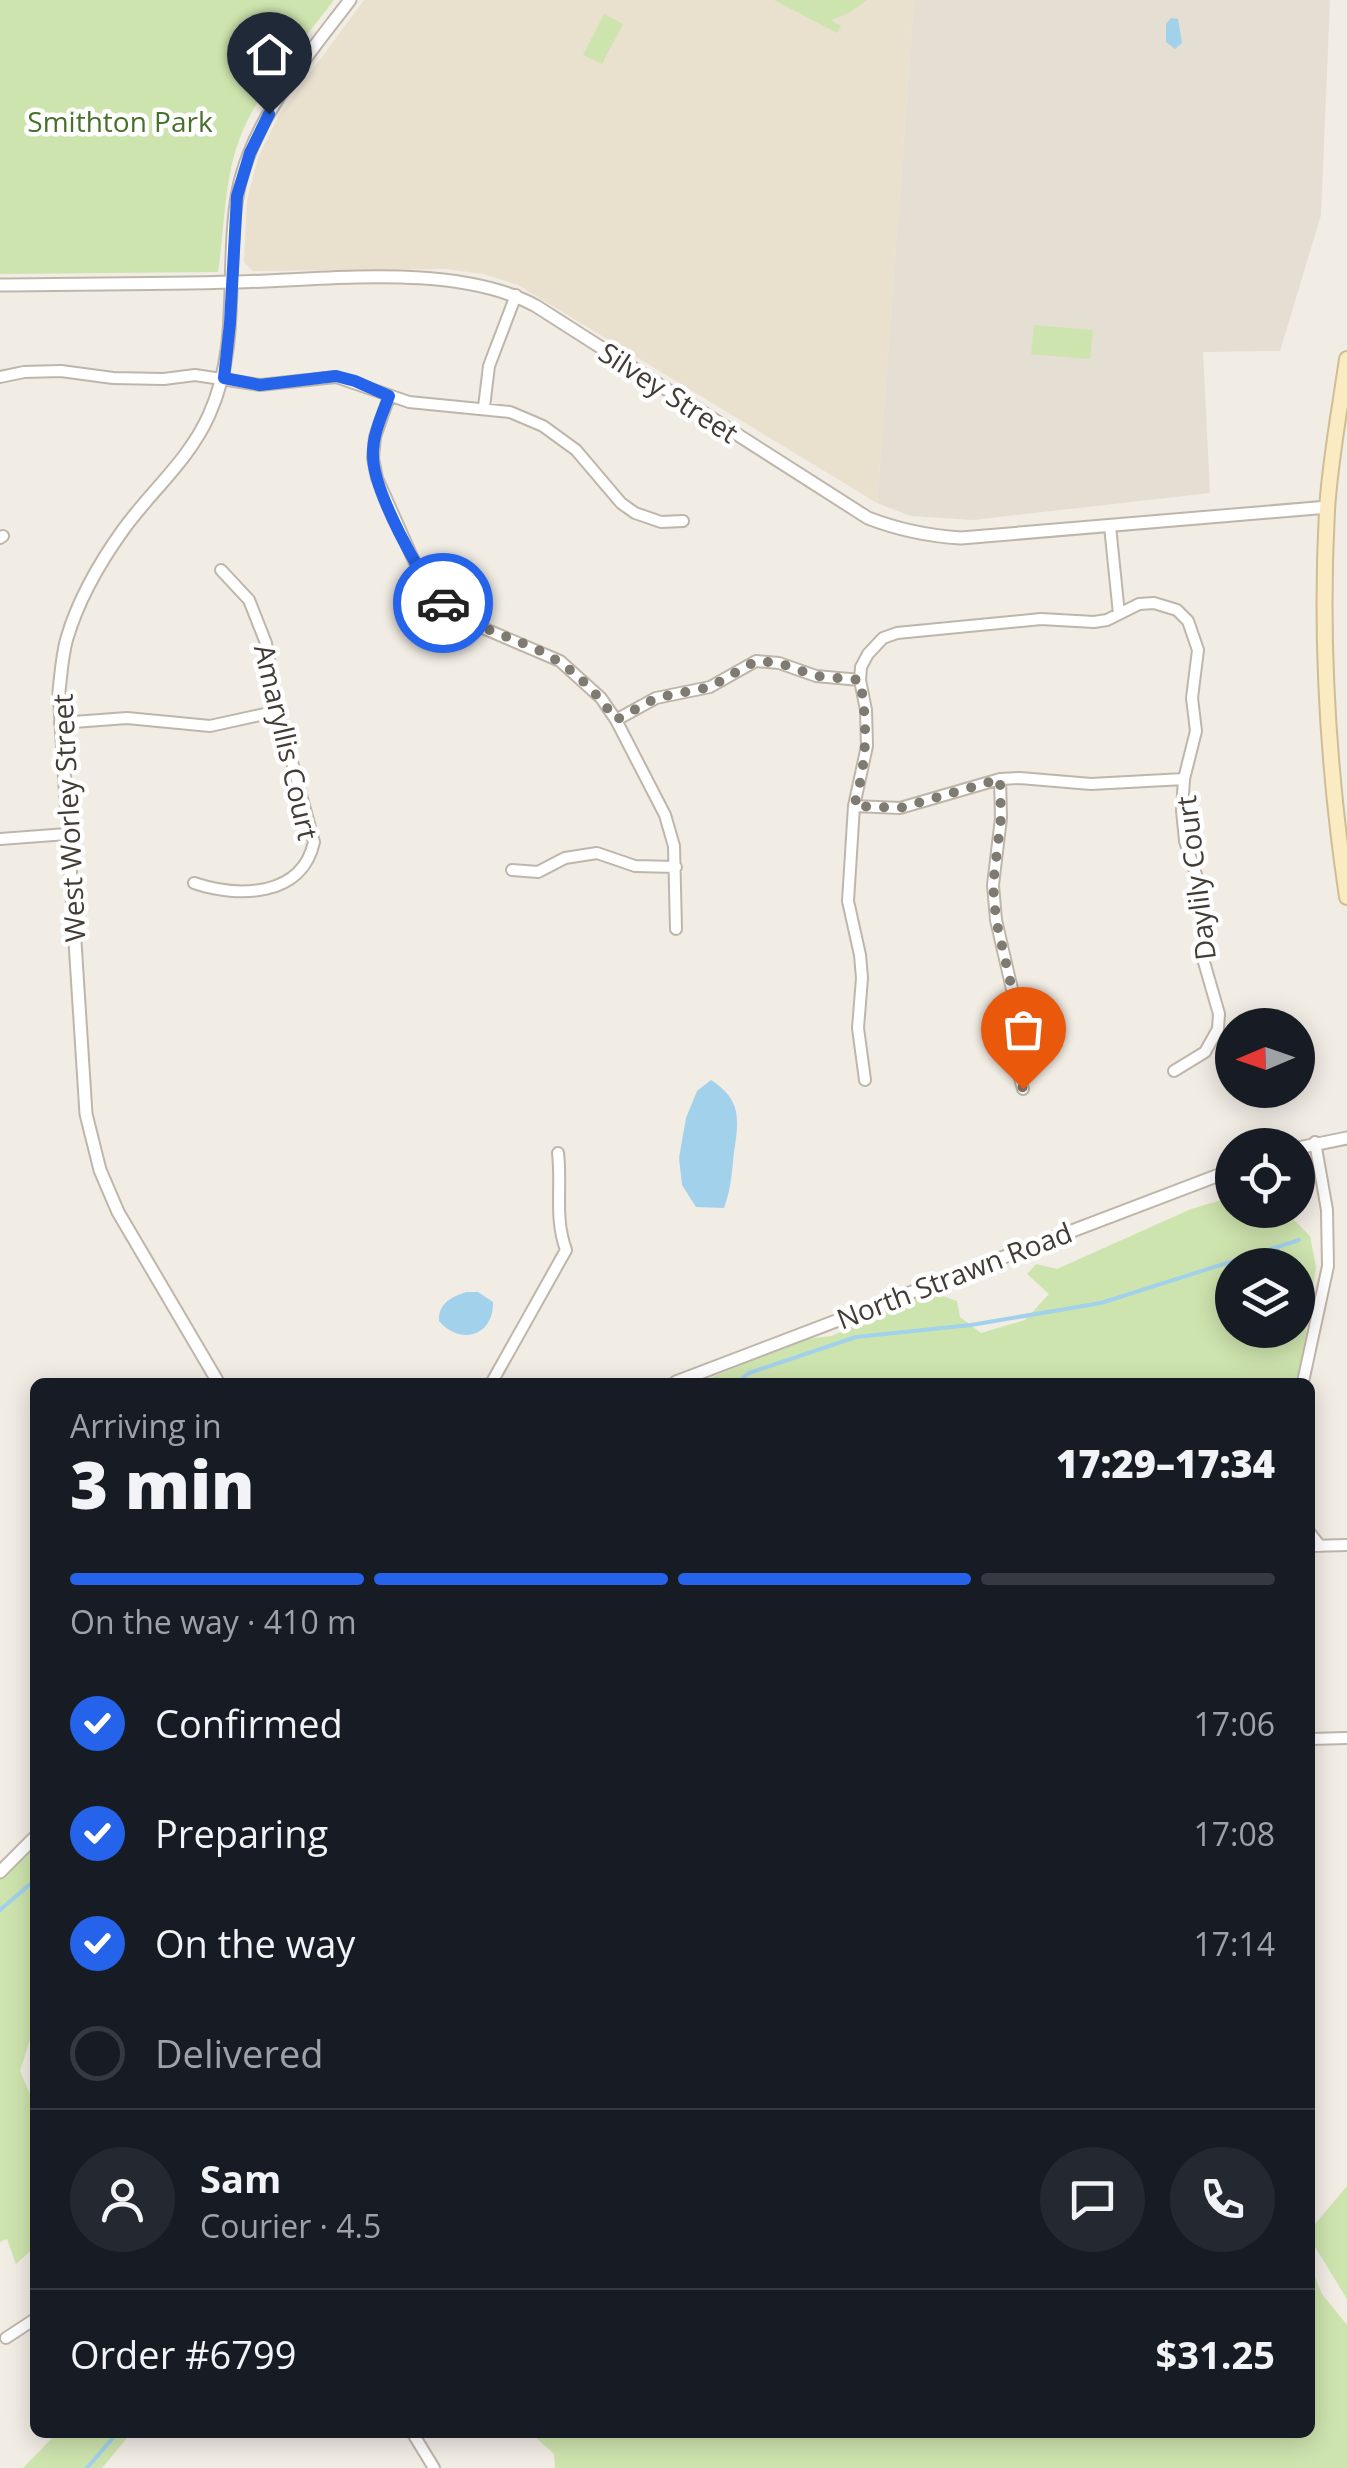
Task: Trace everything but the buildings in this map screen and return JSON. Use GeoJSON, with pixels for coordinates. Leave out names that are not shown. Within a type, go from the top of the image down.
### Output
{"type":"FeatureCollection","features":[{"type":"Feature","properties":{"kind":"main road"},"geometry":{"type":"LineString","coordinates":[[1347,359],[1328,507],[1324,632],[1327,730],[1342,826],[1347,898]]}},
{"type":"Feature","properties":{"kind":"street","name":"West Worley Street"},"geometry":{"type":"LineString","coordinates":[[216,1378],[118,1212],[100,1170],[86,1114],[59,691],[66,640],[86,592],[122,530],[194,445],[224,378],[237,196],[250,153],[269,114],[350,0]]}},
{"type":"Feature","properties":{"kind":"street","name":"Silvey Street"},"geometry":{"type":"LineString","coordinates":[[0,285],[449,279],[480,284],[516,295],[830,496],[898,530],[961,538],[1328,507]]}},
{"type":"Feature","properties":{"kind":"street"},"geometry":{"type":"LineString","coordinates":[[484,407],[489,366],[516,295]]}},
{"type":"Feature","properties":{"kind":"street"},"geometry":{"type":"LineString","coordinates":[[0,377],[61,371],[112,378],[195,375],[260,385],[336,376],[389,396],[432,405],[510,412],[543,426],[584,457],[621,504],[635,514],[662,522],[683,521]]}},
{"type":"Feature","properties":{"kind":"street"},"geometry":{"type":"LineString","coordinates":[[389,396],[372,458],[377,478],[428,586],[464,620],[560,662],[580,677],[616,720],[665,815],[674,846],[676,928]]}},
{"type":"Feature","properties":{"kind":"street"},"geometry":{"type":"LineString","coordinates":[[865,1080],[858,1028],[860,954],[848,901],[854,806],[866,746],[862,667],[877,644],[897,632],[1041,619],[1094,622],[1119,614],[1110,526]]}},
{"type":"Feature","properties":{"kind":"street","name":"Amaryllis Court"},"geometry":{"type":"LineString","coordinates":[[194,883],[213,890],[272,887],[288,882],[302,872],[314,842],[278,711],[258,618],[238,585],[221,570]]}},
{"type":"Feature","properties":{"kind":"street","name":"Daylily Court"},"geometry":{"type":"LineString","coordinates":[[1119,614],[1139,604],[1166,605],[1178,610],[1194,634],[1198,650],[1192,698],[1196,731],[1184,779],[1182,810],[1185,841],[1204,899],[1204,962],[1219,1014],[1218,1029],[1205,1052],[1174,1071]]}},
{"type":"Feature","properties":{"kind":"street"},"geometry":{"type":"LineString","coordinates":[[616,720],[656,698],[710,687],[756,661],[779,663],[816,676],[860,680]]}},
{"type":"Feature","properties":{"kind":"street"},"geometry":{"type":"LineString","coordinates":[[60,722],[127,718],[210,726],[278,711]]}},
{"type":"Feature","properties":{"kind":"street"},"geometry":{"type":"LineString","coordinates":[[1000,779],[1001,818],[993,885],[996,920],[1012,989],[1013,1051],[1023,1089]]}},
{"type":"Feature","properties":{"kind":"street"},"geometry":{"type":"LineString","coordinates":[[854,806],[900,808],[1000,779],[1091,784],[1184,779]]}},
{"type":"Feature","properties":{"kind":"street"},"geometry":{"type":"LineString","coordinates":[[0,839],[67,834]]}},
{"type":"Feature","properties":{"kind":"street"},"geometry":{"type":"LineString","coordinates":[[512,870],[538,872],[565,858],[597,852],[636,866],[676,867]]}},
{"type":"Feature","properties":{"kind":"street"},"geometry":{"type":"LineString","coordinates":[[1303,1378],[1328,1266],[1327,1210],[1315,1142],[1347,1138]]}},
{"type":"Feature","properties":{"kind":"street"},"geometry":{"type":"LineString","coordinates":[[494,1378],[566,1250],[557,1210],[561,1182],[558,1153]]}},
{"type":"Feature","properties":{"kind":"street","name":"North Strawn Road"},"geometry":{"type":"LineString","coordinates":[[686,1378],[1215,1176]]}},
{"type":"Feature","properties":{"kind":"street"},"geometry":{"type":"LineString","coordinates":[[1315,1546],[1347,1545]]}},
{"type":"Feature","properties":{"kind":"street"},"geometry":{"type":"LineString","coordinates":[[1315,1738],[1347,1738]]}},
{"type":"Feature","properties":{"kind":"street"},"geometry":{"type":"LineString","coordinates":[[0,1872],[30,1842]]}},
{"type":"Feature","properties":{"kind":"street"},"geometry":{"type":"LineString","coordinates":[[6,2338],[30,2322]]}},
{"type":"Feature","properties":{"kind":"street"},"geometry":{"type":"LineString","coordinates":[[416,2438],[434,2468]]}},
{"type":"Feature","properties":{"kind":"shaded area"},"geometry":{"type":"Polygon","coordinates":[[[364,0],[914,0],[877,503],[518,285],[484,274],[446,269],[253,271],[244,262],[247,201],[258,158],[279,115],[364,0]]]}},
{"type":"Feature","properties":{"kind":"shaded area"},"geometry":{"type":"Polygon","coordinates":[[[914,0],[1330,0],[1321,215],[1280,351],[1203,352],[1210,493],[973,520],[911,516],[877,503],[914,0]]]}},
{"type":"Feature","properties":{"kind":"green space","name":"Smithton Park"},"geometry":{"type":"Polygon","coordinates":[[[0,0],[334,0],[279,71],[244,129],[229,179],[218,272],[0,274],[0,0]]]}},
{"type":"Feature","properties":{"kind":"green space"},"geometry":{"type":"Polygon","coordinates":[[[774,0],[867,0],[831,20],[841,26],[837,33],[774,0]]]}},
{"type":"Feature","properties":{"kind":"green space"},"geometry":{"type":"Polygon","coordinates":[[[604,14],[623,24],[602,64],[583,55],[604,14]]]}},
{"type":"Feature","properties":{"kind":"green space"},"geometry":{"type":"Polygon","coordinates":[[[1034,325],[1093,330],[1090,359],[1031,354],[1034,325]]]}},
{"type":"Feature","properties":{"kind":"green space"},"geometry":{"type":"Polygon","coordinates":[[[1215,1202],[1215,1228],[1302,1228],[1310,1236],[1312,1248],[1215,1248],[1215,1348],[1303,1348],[1299,1378],[710,1378],[806,1339],[832,1336],[928,1291],[957,1301],[960,1317],[981,1333],[1025,1320],[1049,1294],[1027,1274],[1036,1264],[1057,1269],[1215,1202]]]}},
{"type":"Feature","properties":{"kind":"green space"},"geometry":{"type":"Polygon","coordinates":[[[30,1849],[30,2040],[20,2071],[30,2094],[30,2251],[16,2264],[7,2239],[0,2242],[0,1877],[30,1849]]]}},
{"type":"Feature","properties":{"kind":"green space"},"geometry":{"type":"Polygon","coordinates":[[[1347,2186],[1347,2299],[1315,2247],[1315,2224],[1347,2186]]]}},
{"type":"Feature","properties":{"kind":"green space"},"geometry":{"type":"Polygon","coordinates":[[[1315,2277],[1322,2294],[1347,2325],[1347,2468],[555,2468],[554,2454],[536,2438],[1315,2438],[1315,2277]]]}},
{"type":"Feature","properties":{"kind":"green space"},"geometry":{"type":"Polygon","coordinates":[[[52,2438],[127,2438],[102,2468],[23,2468],[52,2438]]]}},
{"type":"Feature","properties":{"kind":"water"},"geometry":{"type":"Polygon","coordinates":[[[1171,18],[1178,19],[1182,43],[1175,49],[1166,42],[1166,24],[1171,18]]]}},
{"type":"Feature","properties":{"kind":"water"},"geometry":{"type":"Polygon","coordinates":[[[711,1080],[728,1095],[737,1120],[724,1208],[696,1207],[682,1185],[679,1158],[686,1118],[697,1091],[711,1080]]]}},
{"type":"Feature","properties":{"kind":"water"},"geometry":{"type":"Polygon","coordinates":[[[466,1292],[478,1292],[493,1302],[488,1323],[482,1330],[466,1335],[447,1329],[439,1321],[447,1302],[466,1292]]]}},
{"type":"Feature","properties":{"kind":"waterway"},"geometry":{"type":"LineString","coordinates":[[743,1378],[856,1337],[971,1325],[1101,1303],[1299,1240]]}},
{"type":"Feature","properties":{"kind":"waterway"},"geometry":{"type":"LineString","coordinates":[[0,1910],[30,1884]]}},
{"type":"Feature","properties":{"kind":"waterway"},"geometry":{"type":"LineString","coordinates":[[87,2468],[113,2438]]}},
{"type":"Feature","properties":{"kind":"way so far"},"geometry":{"type":"LineString","coordinates":[[443,603],[464,620],[532,646],[560,662],[601,698],[616,720],[656,698],[710,687],[756,661],[768,660],[816,676],[860,680],[866,710],[866,746],[854,806],[900,808],[1000,779],[1001,818],[993,885],[996,920],[1012,989],[1013,1051],[1023,1089]]}},
{"type":"Feature","properties":{"kind":"route"},"geometry":{"type":"LineString","coordinates":[[269,114],[250,153],[237,196],[224,378],[280,385],[336,376],[389,396],[375,437],[372,458],[377,478],[414,561],[443,603]]}}]}
